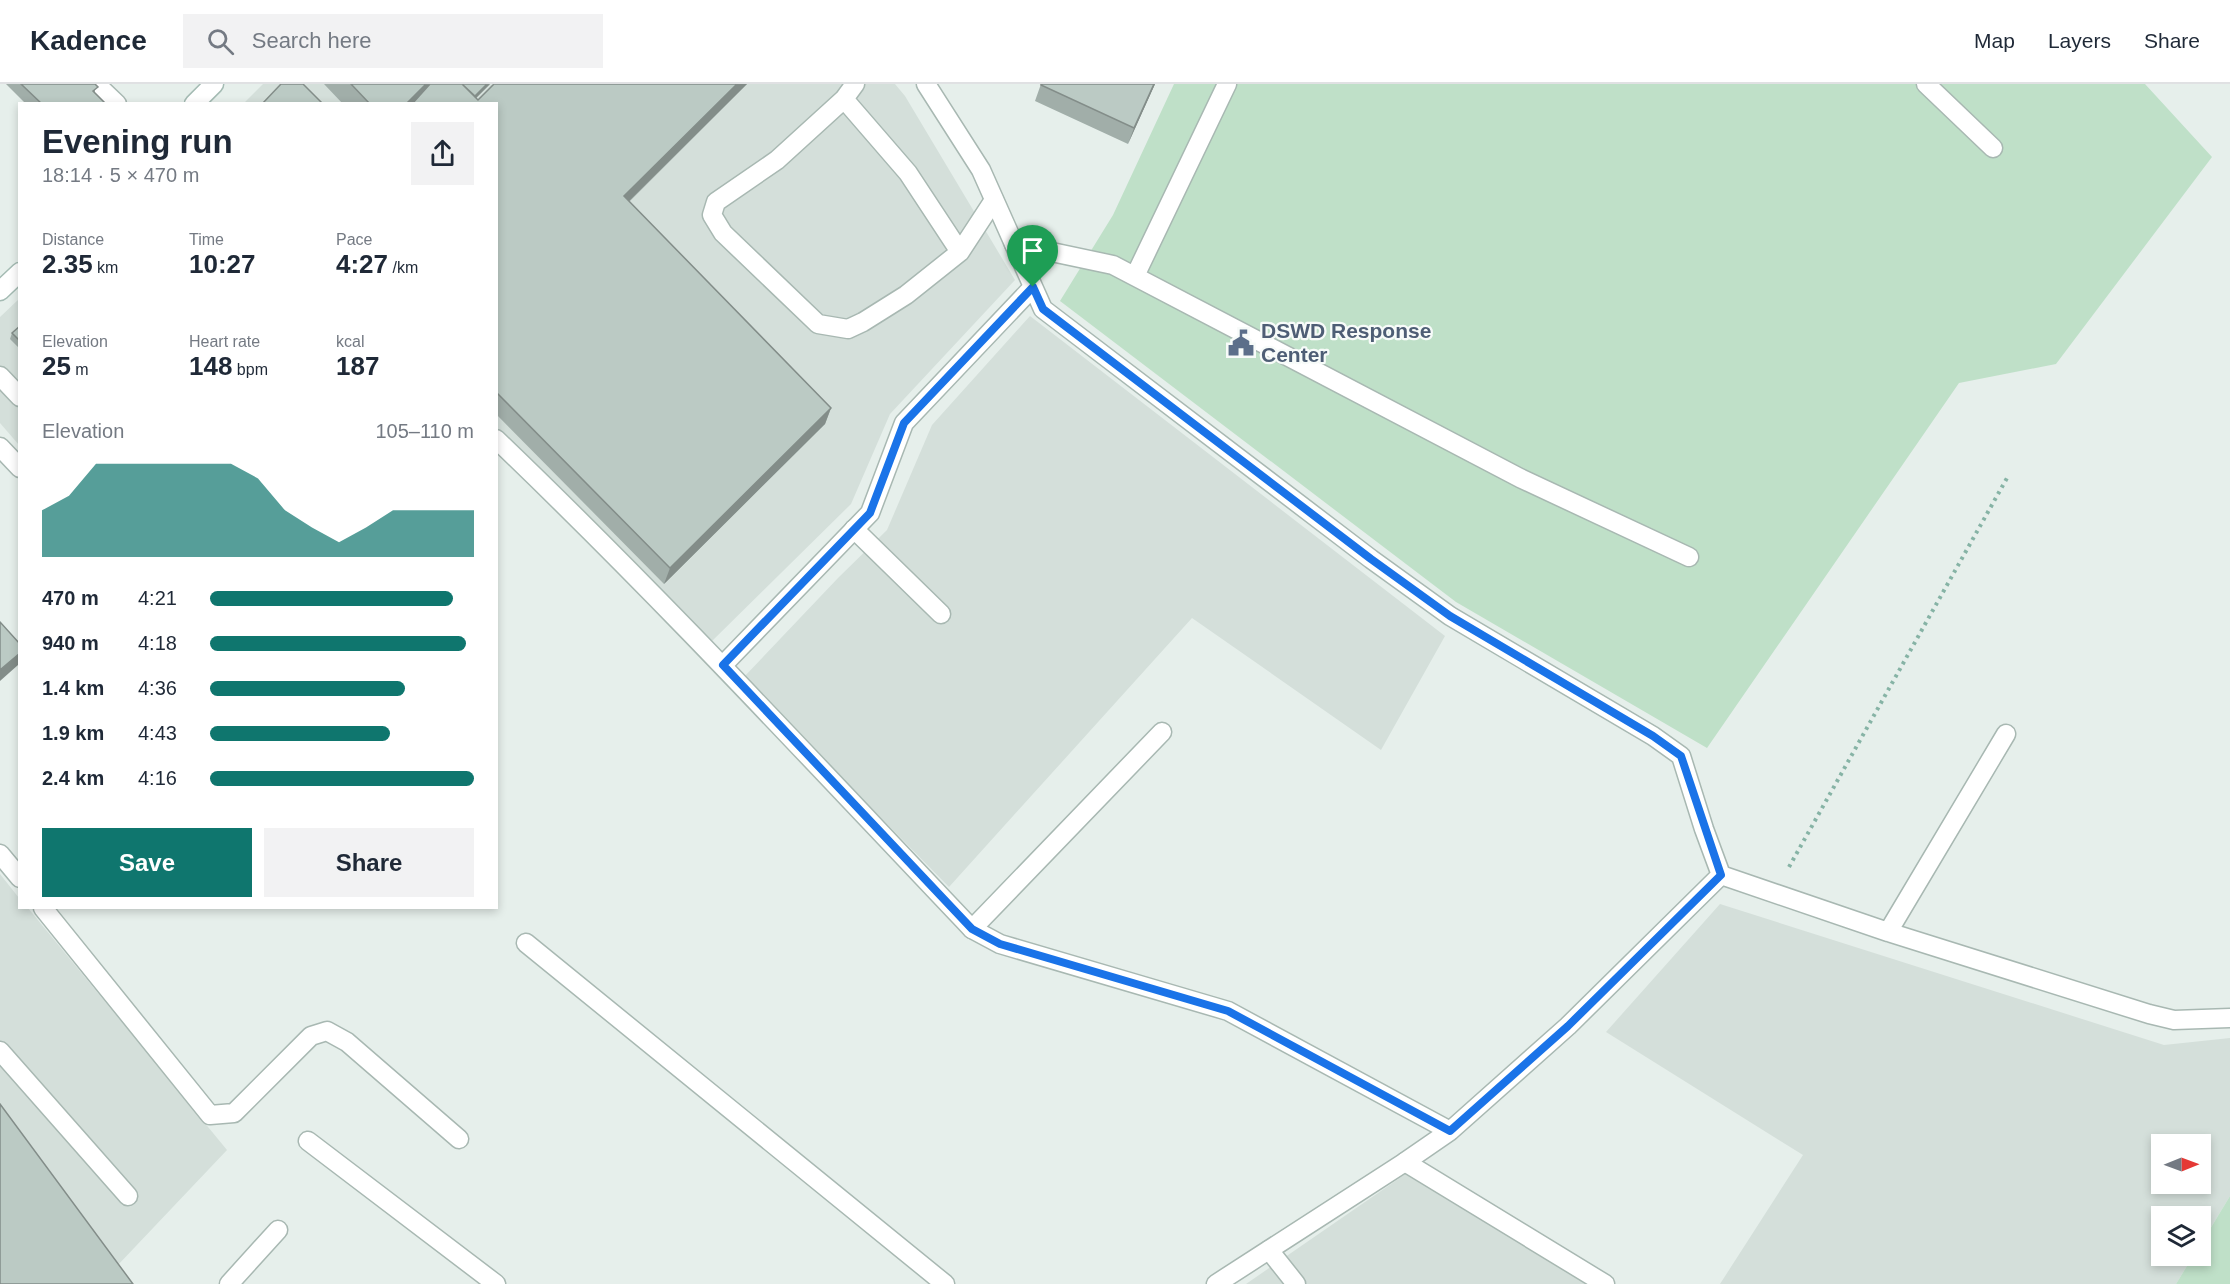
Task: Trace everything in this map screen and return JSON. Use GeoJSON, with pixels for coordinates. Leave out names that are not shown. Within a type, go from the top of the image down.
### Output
{"type":"FeatureCollection","features":[{"type":"Feature","properties":{"kind":"street"},"geometry":{"type":"LineString","coordinates":[[96,84],[115,102]]}},
{"type":"Feature","properties":{"kind":"street"},"geometry":{"type":"LineString","coordinates":[[196,102],[214,84]]}},
{"type":"Feature","properties":{"kind":"street"},"geometry":{"type":"LineString","coordinates":[[926,84],[981,170],[1043,309],[1441,610],[1653,736],[1681,756],[1721,875]]}},
{"type":"Feature","properties":{"kind":"street"},"geometry":{"type":"LineString","coordinates":[[1135,276],[1227,84]]}},
{"type":"Feature","properties":{"kind":"street"},"geometry":{"type":"LineString","coordinates":[[1926,84],[1993,147]]}},
{"type":"Feature","properties":{"kind":"street"},"geometry":{"type":"LineString","coordinates":[[960,252],[908,173],[849,92],[777,160],[717,202],[712,215],[723,232],[818,324],[848,329],[906,295],[960,252],[994,200]]}},
{"type":"Feature","properties":{"kind":"street"},"geometry":{"type":"LineString","coordinates":[[1014,244],[1113,265],[1520,478],[1689,557]]}},
{"type":"Feature","properties":{"kind":"street"},"geometry":{"type":"LineString","coordinates":[[0,291],[18,274]]}},
{"type":"Feature","properties":{"kind":"street"},"geometry":{"type":"LineString","coordinates":[[723,665],[870,513],[904,423],[1033,287]]}},
{"type":"Feature","properties":{"kind":"street"},"geometry":{"type":"LineString","coordinates":[[0,376],[18,393]]}},
{"type":"Feature","properties":{"kind":"street"},"geometry":{"type":"LineString","coordinates":[[498,442],[573,513],[723,665],[972,929],[1000,944],[1228,1011],[1450,1131]]}},
{"type":"Feature","properties":{"kind":"street"},"geometry":{"type":"LineString","coordinates":[[0,447],[18,466]]}},
{"type":"Feature","properties":{"kind":"street"},"geometry":{"type":"LineString","coordinates":[[854,529],[941,614]]}},
{"type":"Feature","properties":{"kind":"street"},"geometry":{"type":"LineString","coordinates":[[972,929],[1162,732]]}},
{"type":"Feature","properties":{"kind":"street"},"geometry":{"type":"LineString","coordinates":[[1888,932],[2006,734]]}},
{"type":"Feature","properties":{"kind":"street"},"geometry":{"type":"LineString","coordinates":[[0,854],[18,876]]}},
{"type":"Feature","properties":{"kind":"street"},"geometry":{"type":"LineString","coordinates":[[1721,875],[1888,932],[2149,1014],[2174,1020],[2230,1018]]}},
{"type":"Feature","properties":{"kind":"street"},"geometry":{"type":"LineString","coordinates":[[1216,1284],[1450,1131],[1568,1026],[1721,875]]}},
{"type":"Feature","properties":{"kind":"street"},"geometry":{"type":"LineString","coordinates":[[44,909],[210,1115],[234,1113],[311,1036],[327,1031],[347,1042],[459,1139]]}},
{"type":"Feature","properties":{"kind":"street"},"geometry":{"type":"LineString","coordinates":[[526,943],[945,1284]]}},
{"type":"Feature","properties":{"kind":"street"},"geometry":{"type":"LineString","coordinates":[[0,1051],[128,1196]]}},
{"type":"Feature","properties":{"kind":"street"},"geometry":{"type":"LineString","coordinates":[[308,1141],[496,1284]]}},
{"type":"Feature","properties":{"kind":"street"},"geometry":{"type":"LineString","coordinates":[[1405,1162],[1605,1284]]}},
{"type":"Feature","properties":{"kind":"street"},"geometry":{"type":"LineString","coordinates":[[229,1284],[278,1230]]}},
{"type":"Feature","properties":{"kind":"street"},"geometry":{"type":"LineString","coordinates":[[1269,1250],[1296,1284]]}},
{"type":"Feature","properties":{"kind":"path"},"geometry":{"type":"LineString","coordinates":[[1774,894],[2007,478]]}},
{"type":"Feature","properties":{"kind":"shaded area"},"geometry":{"type":"Polygon","coordinates":[[[263,84],[895,84],[905,96],[1015,280],[890,414],[851,504],[710,643],[498,432],[498,102],[245,102],[263,84]]]}},
{"type":"Feature","properties":{"kind":"shaded area"},"geometry":{"type":"Polygon","coordinates":[[[18,300],[18,444],[0,423],[0,317],[18,300]]]}},
{"type":"Feature","properties":{"kind":"shaded area"},"geometry":{"type":"Polygon","coordinates":[[[1030,316],[1445,636],[1381,750],[1192,618],[949,887],[743,678],[887,530],[932,425],[1030,316]]]}},
{"type":"Feature","properties":{"kind":"shaded area"},"geometry":{"type":"Polygon","coordinates":[[[0,874],[18,897],[18,909],[29,909],[227,1150],[117,1266],[0,1284],[0,874]]]}},
{"type":"Feature","properties":{"kind":"shaded area"},"geometry":{"type":"Polygon","coordinates":[[[1720,904],[2164,1045],[2230,1038],[2230,1196],[2211,1227],[2211,1206],[2151,1206],[2151,1266],[2187,1266],[2176,1284],[1720,1284],[1803,1155],[1606,1032],[1720,904]]]}},
{"type":"Feature","properties":{"kind":"shaded area"},"geometry":{"type":"Polygon","coordinates":[[[1407,1173],[1586,1284],[1246,1284],[1407,1173]]]}},
{"type":"Feature","properties":{"kind":"green space"},"geometry":{"type":"Polygon","coordinates":[[[1174,84],[2145,84],[2212,157],[2056,364],[1959,383],[1707,748],[1456,602],[1060,301],[1113,215],[1174,84]]]}},
{"type":"Feature","properties":{"kind":"green space"},"geometry":{"type":"Polygon","coordinates":[[[2230,1196],[2230,1284],[2176,1284],[2187,1266],[2211,1266],[2211,1227],[2230,1196]]]}},
{"type":"Feature","properties":{"kind":"building"},"geometry":{"type":"Polygon","coordinates":[[[21,84],[95,84],[98,87],[93,91],[104,102],[40,102],[21,84]]]}},
{"type":"Feature","properties":{"kind":"building"},"geometry":{"type":"Polygon","coordinates":[[[281,84],[303,84],[321,102],[264,102],[281,84]]]}},
{"type":"Feature","properties":{"kind":"building"},"geometry":{"type":"Polygon","coordinates":[[[351,84],[426,84],[408,102],[368,102],[351,84]]]}},
{"type":"Feature","properties":{"kind":"building"},"geometry":{"type":"Polygon","coordinates":[[[430,84],[462,84],[478,100],[494,84],[737,84],[624,196],[831,408],[670,568],[498,394],[498,102],[414,102],[430,84]]]}},
{"type":"Feature","properties":{"kind":"building"},"geometry":{"type":"Polygon","coordinates":[[[462,84],[487,84],[475,96],[462,84]]]}},
{"type":"Feature","properties":{"kind":"building"},"geometry":{"type":"Polygon","coordinates":[[[1041,84],[1154,84],[1134,128],[1041,84]]]}},
{"type":"Feature","properties":{"kind":"building"},"geometry":{"type":"Polygon","coordinates":[[[18,328],[18,339],[12,333],[18,328]]]}},
{"type":"Feature","properties":{"kind":"building"},"geometry":{"type":"Polygon","coordinates":[[[0,622],[18,642],[18,655],[0,670],[0,622]]]}},
{"type":"Feature","properties":{"kind":"building"},"geometry":{"type":"Polygon","coordinates":[[[0,1104],[133,1284],[0,1284],[0,1104]]]}},
{"type":"Feature","properties":{"kind":"place","name":"DSWD Response Center"},"geometry":{"type":"Point","coordinates":[1241,343]}},
{"type":"Feature","properties":{"kind":"route"},"geometry":{"type":"LineString","coordinates":[[1033,287],[1043,309],[1371,559],[1450,616],[1653,736],[1681,756],[1721,875],[1568,1026],[1450,1131],[1228,1011],[1000,944],[972,929],[723,665],[870,513],[904,423],[1033,287]]}}]}
